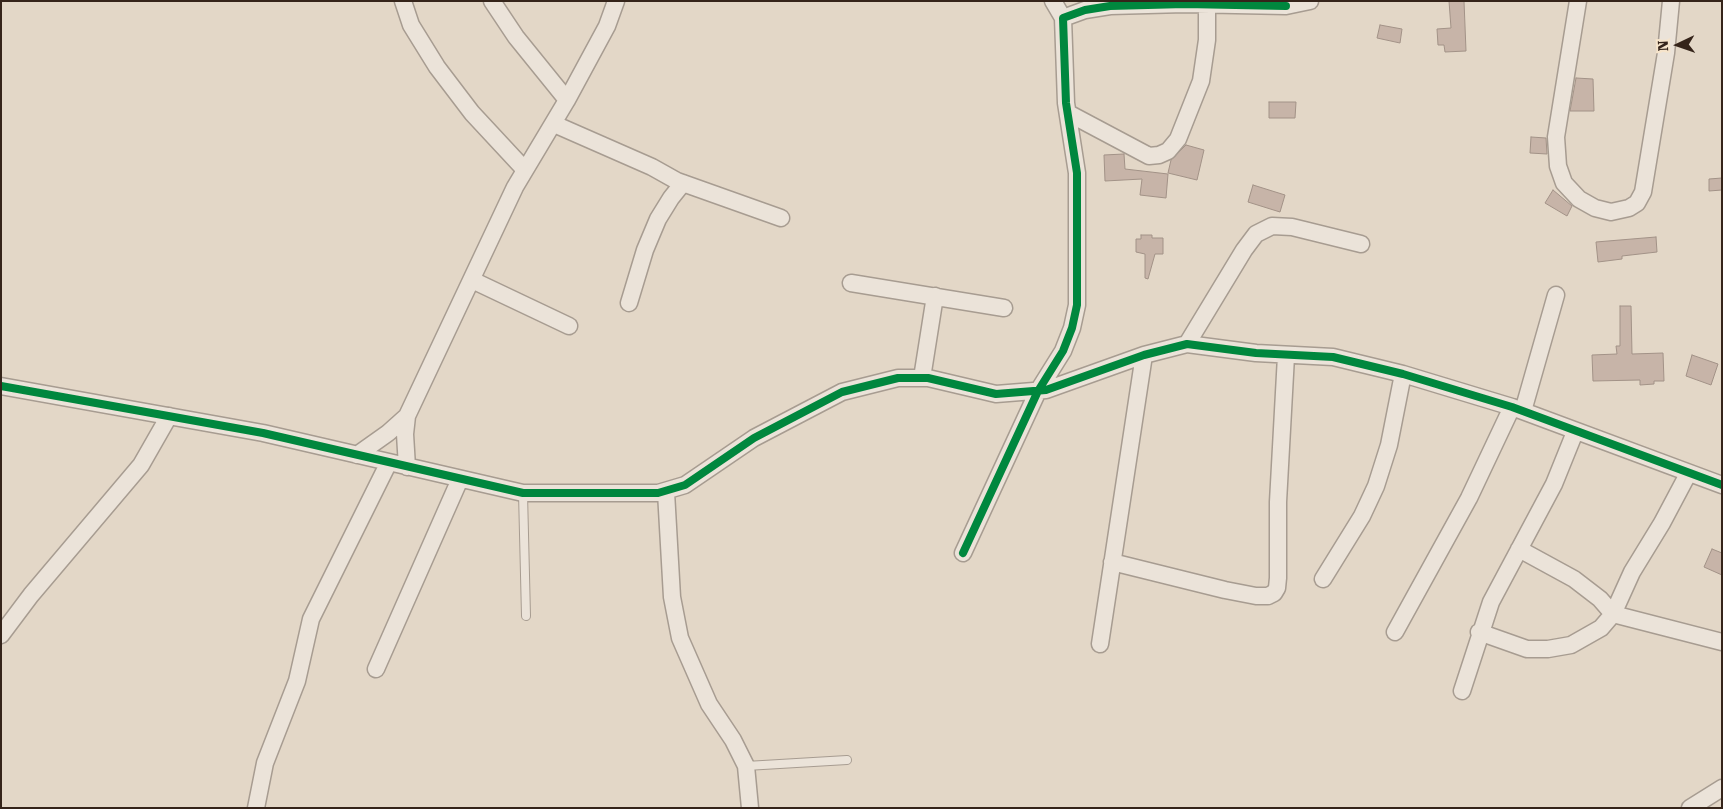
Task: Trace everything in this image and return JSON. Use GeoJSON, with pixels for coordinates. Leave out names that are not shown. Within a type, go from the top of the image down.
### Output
{"type":"FeatureCollection","features":[{"type":"Feature","properties":{"kind":"street"},"geometry":{"type":"LineString","coordinates":[[402,1],[411,25],[437,67],[472,113],[525,170]]}},
{"type":"Feature","properties":{"kind":"street"},"geometry":{"type":"LineString","coordinates":[[492,1],[516,37],[567,100]]}},
{"type":"Feature","properties":{"kind":"street"},"geometry":{"type":"LineString","coordinates":[[407,467],[405,434],[407,416],[515,187],[554,124],[607,26],[616,1]]}},
{"type":"Feature","properties":{"kind":"street"},"geometry":{"type":"LineString","coordinates":[[963,553],[1038,391],[1063,351],[1072,328],[1077,305],[1077,173],[1068,113],[1064,18],[1053,1]]}},
{"type":"Feature","properties":{"kind":"street"},"geometry":{"type":"LineString","coordinates":[[1064,18],[1085,10],[1110,6],[1207,3],[1284,4],[1310,1]]}},
{"type":"Feature","properties":{"kind":"street"},"geometry":{"type":"LineString","coordinates":[[1578,1],[1556,137],[1558,166],[1564,183],[1579,199],[1595,208],[1611,212],[1629,208],[1637,203],[1643,192],[1666,53],[1671,1]]}},
{"type":"Feature","properties":{"kind":"street"},"geometry":{"type":"LineString","coordinates":[[1068,113],[1149,156],[1159,155],[1168,151],[1178,139],[1201,81],[1208,40],[1207,3]]}},
{"type":"Feature","properties":{"kind":"street"},"geometry":{"type":"LineString","coordinates":[[554,124],[683,183],[781,218]]}},
{"type":"Feature","properties":{"kind":"street"},"geometry":{"type":"LineString","coordinates":[[629,303],[645,250],[658,219],[683,183]]}},
{"type":"Feature","properties":{"kind":"street"},"geometry":{"type":"LineString","coordinates":[[1187,344],[1244,250],[1256,234],[1272,226],[1292,228],[1360,244]]}},
{"type":"Feature","properties":{"kind":"street"},"geometry":{"type":"LineString","coordinates":[[472,280],[569,326]]}},
{"type":"Feature","properties":{"kind":"street"},"geometry":{"type":"LineString","coordinates":[[851,283],[1004,308]]}},
{"type":"Feature","properties":{"kind":"street"},"geometry":{"type":"LineString","coordinates":[[1395,632],[1517,409],[1556,295]]}},
{"type":"Feature","properties":{"kind":"street"},"geometry":{"type":"LineString","coordinates":[[922,378],[935,296]]}},
{"type":"Feature","properties":{"kind":"street"},"geometry":{"type":"LineString","coordinates":[[1,386],[264,433],[523,493],[666,492],[685,485],[754,438],[842,392],[898,378],[922,378],[961,384],[996,394],[1046,390],[1144,355],[1187,344],[1286,356],[1333,357],[1403,374],[1517,409],[1688,474],[1722,485]]}},
{"type":"Feature","properties":{"kind":"street"},"geometry":{"type":"LineString","coordinates":[[1100,644],[1144,355]]}},
{"type":"Feature","properties":{"kind":"street"},"geometry":{"type":"LineString","coordinates":[[1112,562],[1256,596],[1268,596],[1274,593],[1277,588],[1278,578],[1278,502],[1286,356]]}},
{"type":"Feature","properties":{"kind":"street"},"geometry":{"type":"LineString","coordinates":[[1323,579],[1362,516],[1376,486],[1388,445],[1403,374]]}},
{"type":"Feature","properties":{"kind":"street"},"geometry":{"type":"LineString","coordinates":[[1,635],[31,595],[141,465],[169,416]]}},
{"type":"Feature","properties":{"kind":"street"},"geometry":{"type":"LineString","coordinates":[[357,455],[388,433],[407,416]]}},
{"type":"Feature","properties":{"kind":"street"},"geometry":{"type":"LineString","coordinates":[[1462,691],[1491,602],[1554,484],[1575,432]]}},
{"type":"Feature","properties":{"kind":"street"},"geometry":{"type":"LineString","coordinates":[[256,808],[265,763],[297,681],[311,620],[389,462]]}},
{"type":"Feature","properties":{"kind":"street"},"geometry":{"type":"LineString","coordinates":[[1480,632],[1527,649],[1548,649],[1571,645],[1587,638],[1601,628],[1613,614],[1632,572],[1662,523],[1688,474]]}},
{"type":"Feature","properties":{"kind":"street"},"geometry":{"type":"LineString","coordinates":[[376,669],[460,479]]}},
{"type":"Feature","properties":{"kind":"street"},"geometry":{"type":"LineString","coordinates":[[666,492],[672,597],[680,638],[709,704],[733,740],[746,766],[750,808]]}},
{"type":"Feature","properties":{"kind":"street"},"geometry":{"type":"LineString","coordinates":[[1519,549],[1574,579],[1600,599],[1613,614],[1722,642]]}},
{"type":"Feature","properties":{"kind":"street"},"geometry":{"type":"LineString","coordinates":[[1690,808],[1722,788]]}},
{"type":"Feature","properties":{"kind":"lane"},"geometry":{"type":"LineString","coordinates":[[523,493],[526,616]]}},
{"type":"Feature","properties":{"kind":"lane"},"geometry":{"type":"LineString","coordinates":[[746,766],[847,760]]}},
{"type":"Feature","properties":{"kind":"building"},"geometry":{"type":"Polygon","coordinates":[[[1449,1],[1464,1],[1466,51],[1445,52],[1444,45],[1438,45],[1437,29],[1451,28],[1449,1]]]}},
{"type":"Feature","properties":{"kind":"building"},"geometry":{"type":"Polygon","coordinates":[[[1380,25],[1402,29],[1400,43],[1377,38],[1380,25]]]}},
{"type":"Feature","properties":{"kind":"building"},"geometry":{"type":"Polygon","coordinates":[[[1576,78],[1593,79],[1594,111],[1570,111],[1576,78]]]}},
{"type":"Feature","properties":{"kind":"building"},"geometry":{"type":"Polygon","coordinates":[[[1269,102],[1296,102],[1295,118],[1269,118],[1269,102]]]}},
{"type":"Feature","properties":{"kind":"building"},"geometry":{"type":"Polygon","coordinates":[[[1531,137],[1546,138],[1547,154],[1530,153],[1531,137]]]}},
{"type":"Feature","properties":{"kind":"building"},"geometry":{"type":"Polygon","coordinates":[[[1186,145],[1204,150],[1197,180],[1168,173],[1171,160],[1186,145]]]}},
{"type":"Feature","properties":{"kind":"building"},"geometry":{"type":"Polygon","coordinates":[[[1124,154],[1125,169],[1168,174],[1166,198],[1140,195],[1142,179],[1105,181],[1104,155],[1124,154]]]}},
{"type":"Feature","properties":{"kind":"building"},"geometry":{"type":"Polygon","coordinates":[[[1722,178],[1722,190],[1709,191],[1709,179],[1722,178]]]}},
{"type":"Feature","properties":{"kind":"building"},"geometry":{"type":"Polygon","coordinates":[[[1253,185],[1285,195],[1280,212],[1248,202],[1253,185]]]}},
{"type":"Feature","properties":{"kind":"building"},"geometry":{"type":"Polygon","coordinates":[[[1553,190],[1572,206],[1567,216],[1545,203],[1553,190]]]}},
{"type":"Feature","properties":{"kind":"building"},"geometry":{"type":"Polygon","coordinates":[[[1141,235],[1163,238],[1163,254],[1155,254],[1148,279],[1145,278],[1145,254],[1136,252],[1136,239],[1141,239],[1141,235]]]}},
{"type":"Feature","properties":{"kind":"building"},"geometry":{"type":"Polygon","coordinates":[[[1656,237],[1657,252],[1622,256],[1622,259],[1598,262],[1596,242],[1656,237]]]}},
{"type":"Feature","properties":{"kind":"building"},"geometry":{"type":"Polygon","coordinates":[[[1620,306],[1631,306],[1632,354],[1663,353],[1664,381],[1654,381],[1654,384],[1640,385],[1640,380],[1593,381],[1592,355],[1617,354],[1616,346],[1620,346],[1620,306]]]}},
{"type":"Feature","properties":{"kind":"building"},"geometry":{"type":"Polygon","coordinates":[[[1692,355],[1718,364],[1711,385],[1686,376],[1692,355]]]}},
{"type":"Feature","properties":{"kind":"building"},"geometry":{"type":"Polygon","coordinates":[[[1712,549],[1722,553],[1722,575],[1704,567],[1712,549]]]}},
{"type":"Feature","properties":{"kind":"cycle path"},"geometry":{"type":"LineString","coordinates":[[963,553],[1038,391],[1063,351],[1072,328],[1077,305],[1077,173],[1066,103],[1063,18],[1085,10],[1110,6],[1185,4],[1286,6]]}},
{"type":"Feature","properties":{"kind":"cycle path"},"geometry":{"type":"LineString","coordinates":[[1,386],[263,433],[523,493],[658,493],[685,485],[754,438],[842,392],[898,378],[928,378],[996,394],[1046,390],[1144,355],[1187,344],[1256,353],[1333,357],[1403,374],[1512,407],[1722,485]]}}]}
